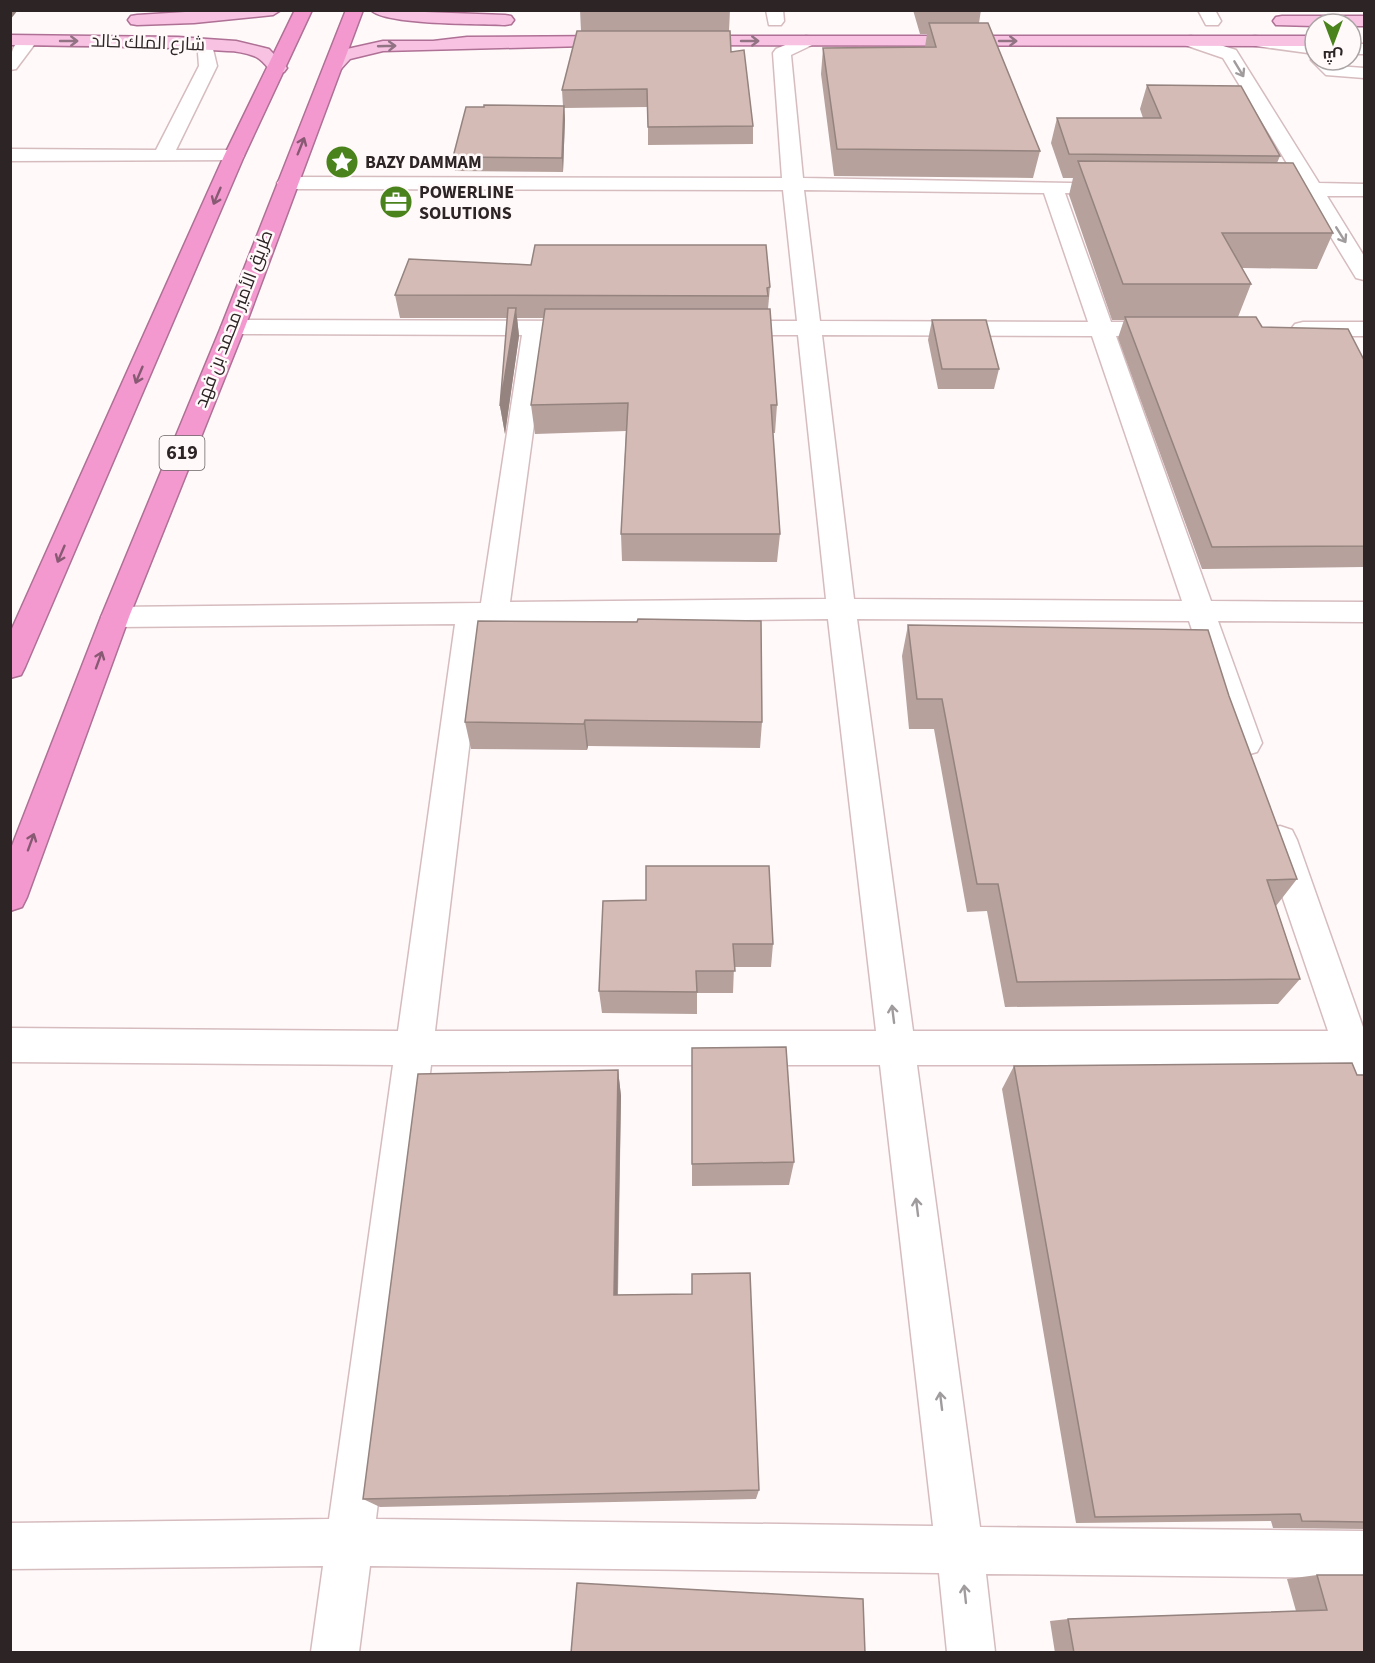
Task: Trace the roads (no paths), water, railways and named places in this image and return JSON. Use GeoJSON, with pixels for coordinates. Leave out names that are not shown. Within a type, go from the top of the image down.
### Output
{"type":"FeatureCollection","features":[{"type":"Feature","properties":{"kind":"highway"},"geometry":{"type":"LineString","coordinates":[[10,667],[40,604],[234,156],[304,10]]}},
{"type":"Feature","properties":{"kind":"highway","name":"طريق الأمير محمد بن فهد"},"geometry":{"type":"LineString","coordinates":[[10,897],[115,617],[233,327],[355,10]]}},
{"type":"Feature","properties":{"kind":"highway"},"geometry":{"type":"LineString","coordinates":[[10,646],[40,604]]}},
{"type":"Feature","properties":{"kind":"main road","name":"شارع الملك خالد"},"geometry":{"type":"LineString","coordinates":[[125,20],[194,18],[273,10]]}},
{"type":"Feature","properties":{"kind":"main road"},"geometry":{"type":"LineString","coordinates":[[379,10],[418,17],[517,21]]}},
{"type":"Feature","properties":{"kind":"main road"},"geometry":{"type":"LineString","coordinates":[[1188,21],[1214,17]]}},
{"type":"Feature","properties":{"kind":"main road"},"geometry":{"type":"LineString","coordinates":[[178,42],[210,39],[226,30],[224,23],[219,21],[194,18]]}},
{"type":"Feature","properties":{"kind":"main road"},"geometry":{"type":"LineString","coordinates":[[470,20],[426,25],[420,34],[429,40],[438,42],[642,41]]}},
{"type":"Feature","properties":{"kind":"main road"},"geometry":{"type":"LineString","coordinates":[[1270,21],[1365,21]]}},
{"type":"Feature","properties":{"kind":"main road"},"geometry":{"type":"LineString","coordinates":[[666,41],[781,23],[1191,41],[1255,41]]}},
{"type":"Feature","properties":{"kind":"main road","name":"شارع الملك خالد"},"geometry":{"type":"LineString","coordinates":[[20,40],[178,42],[252,49],[263,53],[278,68]]}},
{"type":"Feature","properties":{"kind":"main road"},"geometry":{"type":"LineString","coordinates":[[334,66],[344,55],[371,47],[434,46],[467,42]]}},
{"type":"Feature","properties":{"kind":"street"},"geometry":{"type":"LineString","coordinates":[[781,23],[793,184],[842,609],[971,1653]]}},
{"type":"Feature","properties":{"kind":"street"},"geometry":{"type":"LineString","coordinates":[[10,65],[20,40]]}},
{"type":"Feature","properties":{"kind":"street"},"geometry":{"type":"LineString","coordinates":[[1191,41],[1230,54],[1365,273]]}},
{"type":"Feature","properties":{"kind":"street"},"geometry":{"type":"LineString","coordinates":[[1255,41],[1303,48]]}},
{"type":"Feature","properties":{"kind":"street"},"geometry":{"type":"LineString","coordinates":[[163,155],[208,66],[207,53]]}},
{"type":"Feature","properties":{"kind":"street"},"geometry":{"type":"LineString","coordinates":[[1348,72],[1365,73]]}},
{"type":"Feature","properties":{"kind":"street"},"geometry":{"type":"LineString","coordinates":[[10,155],[234,156]]}},
{"type":"Feature","properties":{"kind":"street"},"geometry":{"type":"LineString","coordinates":[[287,183],[793,184],[1135,188]]}},
{"type":"Feature","properties":{"kind":"street"},"geometry":{"type":"LineString","coordinates":[[1052,187],[1254,768]]}},
{"type":"Feature","properties":{"kind":"street"},"geometry":{"type":"LineString","coordinates":[[1241,189],[1365,190]]}},
{"type":"Feature","properties":{"kind":"street"},"geometry":{"type":"LineString","coordinates":[[233,327],[604,328]]}},
{"type":"Feature","properties":{"kind":"street"},"geometry":{"type":"LineString","coordinates":[[335,1653],[351,1542],[412,1048],[482,613],[534,328]]}},
{"type":"Feature","properties":{"kind":"street"},"geometry":{"type":"LineString","coordinates":[[708,328],[1192,329]]}},
{"type":"Feature","properties":{"kind":"street"},"geometry":{"type":"LineString","coordinates":[[1284,329],[1365,329]]}},
{"type":"Feature","properties":{"kind":"street"},"geometry":{"type":"LineString","coordinates":[[115,617],[842,609],[1365,612]]}},
{"type":"Feature","properties":{"kind":"street"},"geometry":{"type":"LineString","coordinates":[[1270,813],[1358,1048],[1365,1082]]}},
{"type":"Feature","properties":{"kind":"street"},"geometry":{"type":"LineString","coordinates":[[10,1045],[412,1048],[897,1046],[1358,1048]]}},
{"type":"Feature","properties":{"kind":"street"},"geometry":{"type":"LineString","coordinates":[[10,1546],[351,1542],[1365,1556]]}},
{"type":"Feature","properties":{"kind":"place","name":"BAZY DAMMAM"},"geometry":{"type":"Point","coordinates":[342,162]}},
{"type":"Feature","properties":{"kind":"place","name":"POWERLINE SOLUTIONS"},"geometry":{"type":"Point","coordinates":[396,202]}}]}
